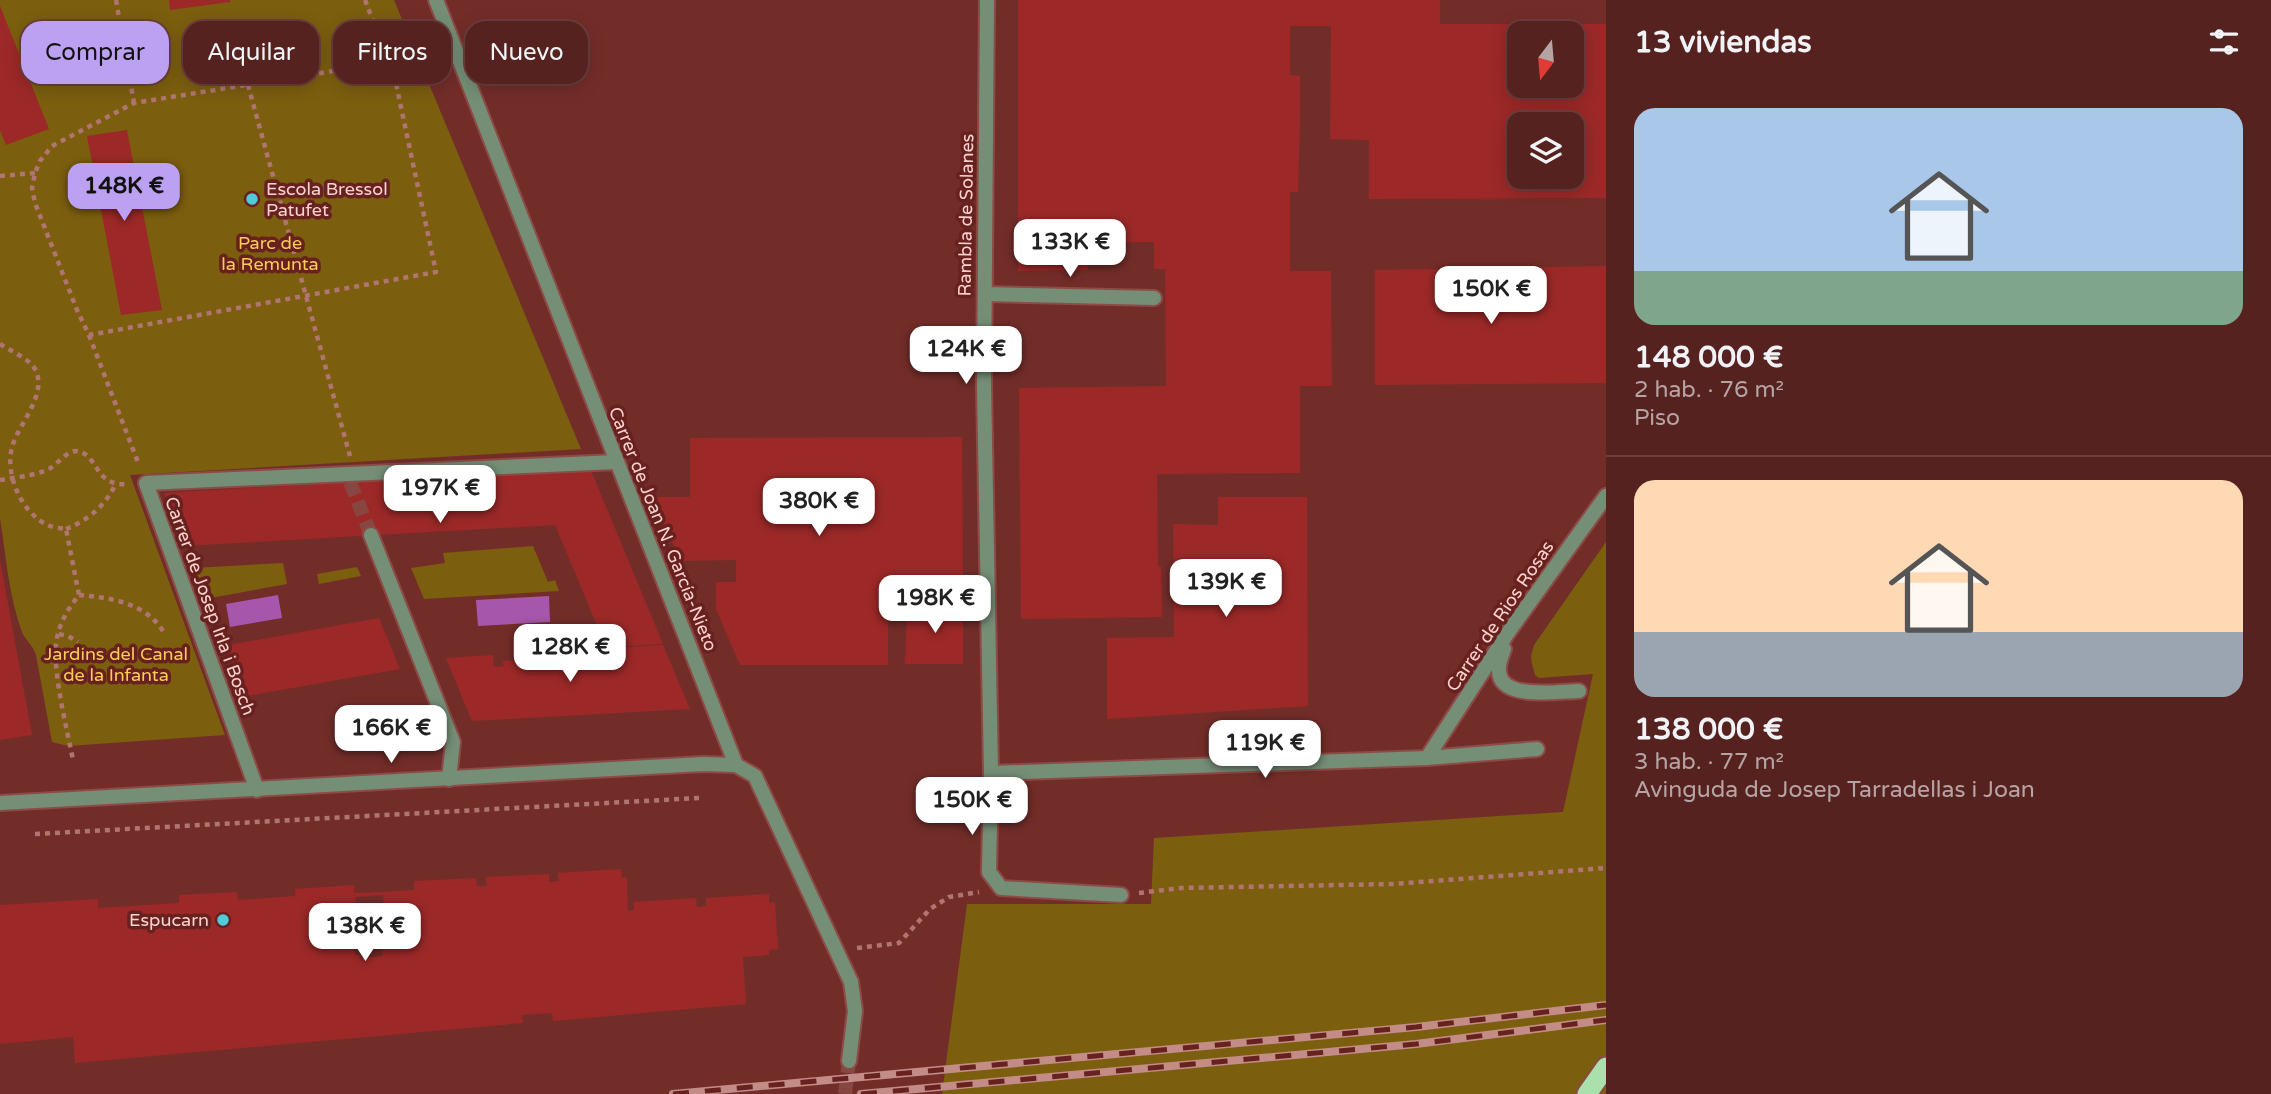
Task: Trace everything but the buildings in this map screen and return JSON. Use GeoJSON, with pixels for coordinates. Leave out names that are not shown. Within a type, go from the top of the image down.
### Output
{"type":"FeatureCollection","features":[{"type":"Feature","properties":{"kind":"highway"},"geometry":{"type":"LineString","coordinates":[[1587,1094],[1606,1067]]}},
{"type":"Feature","properties":{"kind":"highway"},"geometry":{"type":"LineString","coordinates":[[1599,1094],[1606,1080]]}},
{"type":"Feature","properties":{"kind":"street","name":"Carrer de Joan N. García-Nieto"},"geometry":{"type":"LineString","coordinates":[[436,0],[736,765],[755,776],[851,982],[855,1011],[849,1061]]}},
{"type":"Feature","properties":{"kind":"street","name":"Rambla de Solanes"},"geometry":{"type":"LineString","coordinates":[[987,0],[984,386],[991,773],[989,873],[1000,888],[1121,895]]}},
{"type":"Feature","properties":{"kind":"street"},"geometry":{"type":"LineString","coordinates":[[985,294],[1154,298]]}},
{"type":"Feature","properties":{"kind":"street","name":"Carrer de Josep Irla i Bosch"},"geometry":{"type":"LineString","coordinates":[[257,790],[139,484],[616,462]]}},
{"type":"Feature","properties":{"kind":"street","name":"Carrer de Rios Rosas"},"geometry":{"type":"LineString","coordinates":[[1427,758],[1507,634],[1606,496]]}},
{"type":"Feature","properties":{"kind":"street"},"geometry":{"type":"LineString","coordinates":[[371,535],[453,742],[449,779]]}},
{"type":"Feature","properties":{"kind":"street"},"geometry":{"type":"LineString","coordinates":[[1507,634],[1499,672],[1503,683],[1512,689],[1529,692],[1579,691]]}},
{"type":"Feature","properties":{"kind":"street"},"geometry":{"type":"LineString","coordinates":[[991,773],[1427,758],[1537,749]]}},
{"type":"Feature","properties":{"kind":"street"},"geometry":{"type":"LineString","coordinates":[[0,803],[703,764],[736,765]]}},
{"type":"Feature","properties":{"kind":"path"},"geometry":{"type":"LineString","coordinates":[[116,0],[134,103]]}},
{"type":"Feature","properties":{"kind":"path"},"geometry":{"type":"LineString","coordinates":[[365,0],[373,21]]}},
{"type":"Feature","properties":{"kind":"path"},"geometry":{"type":"LineString","coordinates":[[0,480],[48,469],[68,454],[78,452],[85,454],[103,478],[115,485],[139,484],[89,335],[76,310],[39,218],[32,188],[40,161],[52,146],[134,103],[333,71]]}},
{"type":"Feature","properties":{"kind":"path"},"geometry":{"type":"LineString","coordinates":[[89,335],[436,272],[396,84]]}},
{"type":"Feature","properties":{"kind":"path"},"geometry":{"type":"LineString","coordinates":[[248,85],[306,295],[351,473]]}},
{"type":"Feature","properties":{"kind":"path"},"geometry":{"type":"LineString","coordinates":[[0,176],[35,173]]}},
{"type":"Feature","properties":{"kind":"path"},"geometry":{"type":"LineString","coordinates":[[0,344],[35,369],[38,380],[34,399],[12,446],[13,478],[27,508],[50,526],[66,529],[88,518],[111,494],[115,485]]}},
{"type":"Feature","properties":{"kind":"path"},"geometry":{"type":"LineString","coordinates":[[66,529],[79,595]]}},
{"type":"Feature","properties":{"kind":"path"},"geometry":{"type":"LineString","coordinates":[[79,595],[126,602],[145,612],[163,631]]}},
{"type":"Feature","properties":{"kind":"path"},"geometry":{"type":"LineString","coordinates":[[73,760],[56,663],[58,634],[68,608],[79,595]]}},
{"type":"Feature","properties":{"kind":"path"},"geometry":{"type":"LineString","coordinates":[[58,634],[78,642]]}},
{"type":"Feature","properties":{"kind":"path"},"geometry":{"type":"LineString","coordinates":[[35,834],[699,798]]}},
{"type":"Feature","properties":{"kind":"path"},"geometry":{"type":"LineString","coordinates":[[1121,895],[1181,888],[1393,884],[1606,868]]}},
{"type":"Feature","properties":{"kind":"path"},"geometry":{"type":"LineString","coordinates":[[853,949],[899,943],[930,909],[949,897]]}},
{"type":"Feature","properties":{"kind":"green space","name":"Parc de la Remunta"},"geometry":{"type":"Polygon","coordinates":[[[0,0],[394,0],[403,21],[333,21],[333,84],[429,84],[581,449],[130,475],[225,735],[68,746],[52,742],[36,655],[22,632],[14,605],[0,518],[0,0]]]}},
{"type":"Feature","properties":{"kind":"green space"},"geometry":{"type":"Polygon","coordinates":[[[1606,542],[1606,1094],[942,1094],[967,904],[1151,904],[1154,838],[1563,812],[1593,674],[1539,678],[1535,675],[1531,656],[1534,645],[1606,542]]]}},
{"type":"Feature","properties":{"kind":"green space"},"geometry":{"type":"Polygon","coordinates":[[[533,546],[548,582],[555,580],[559,591],[424,599],[411,568],[445,563],[443,553],[533,546]]]}},
{"type":"Feature","properties":{"kind":"green space"},"geometry":{"type":"Polygon","coordinates":[[[283,563],[287,584],[205,599],[193,568],[283,563]]]}},
{"type":"Feature","properties":{"kind":"green space"},"geometry":{"type":"Polygon","coordinates":[[[357,567],[361,576],[319,584],[317,574],[357,567]]]}},
{"type":"Feature","properties":{"kind":"shaded area"},"geometry":{"type":"Polygon","coordinates":[[[278,595],[282,618],[230,627],[226,604],[278,595]]]}},
{"type":"Feature","properties":{"kind":"shaded area"},"geometry":{"type":"Polygon","coordinates":[[[549,596],[550,622],[478,626],[476,600],[549,596]]]}},
{"type":"Feature","properties":{"kind":"tunnel"},"geometry":{"type":"LineString","coordinates":[[350,482],[371,535]]}},
{"type":"Feature","properties":{"kind":"tunnel"},"geometry":{"type":"LineString","coordinates":[[845,1094],[849,1061]]}},
{"type":"Feature","properties":{"kind":"railway"},"geometry":{"type":"LineString","coordinates":[[673,1094],[1416,1027],[1606,1005]]}},
{"type":"Feature","properties":{"kind":"railway"},"geometry":{"type":"LineString","coordinates":[[861,1094],[1416,1044],[1606,1020]]}},
{"type":"Feature","properties":{"kind":"place","name":"Escola Bressol Patufet"},"geometry":{"type":"Point","coordinates":[252,199]}},
{"type":"Feature","properties":{"kind":"place","name":"Espucarn"},"geometry":{"type":"Point","coordinates":[223,920]}},
{"type":"Feature","properties":{"kind":"park label","name":"Jardins del Canal de la Infanta"},"geometry":{"type":"Point","coordinates":[116,664]}}]}
